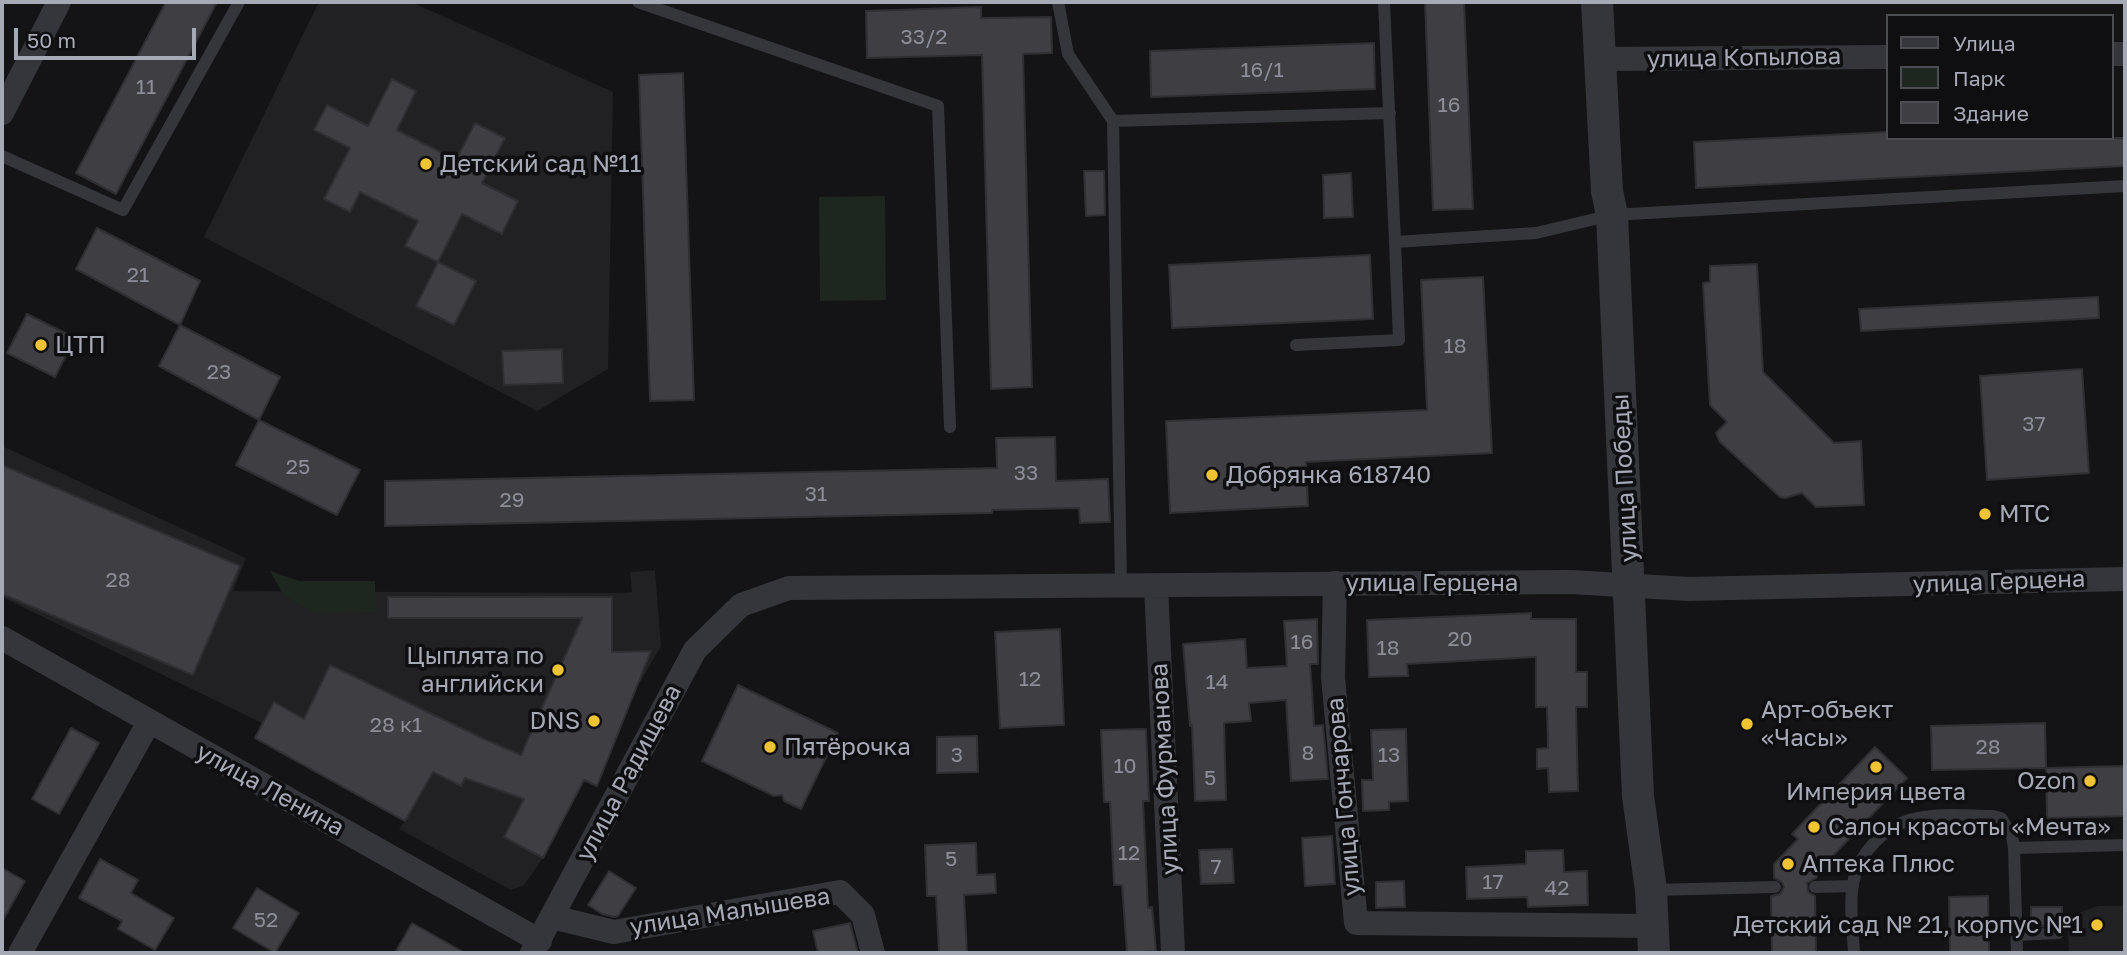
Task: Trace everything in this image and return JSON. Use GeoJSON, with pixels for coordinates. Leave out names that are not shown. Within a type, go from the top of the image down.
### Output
{"type":"FeatureCollection","features":[{"type":"Feature","properties":{"kind":"street"},"geometry":{"type":"LineString","coordinates":[[2,113],[59,2]]}},
{"type":"Feature","properties":{"kind":"street","name":"улица Победы"},"geometry":{"type":"LineString","coordinates":[[1597,2],[1607,191],[1612,215],[1638,796],[1651,890],[1654,940]]}},
{"type":"Feature","properties":{"kind":"street","name":"улица Копылова"},"geometry":{"type":"LineString","coordinates":[[1600,59],[1885,57]]}},
{"type":"Feature","properties":{"kind":"street","name":"улица Герцена"},"geometry":{"type":"LineString","coordinates":[[741,605],[789,588],[1571,582],[1702,589],[2125,579]]}},
{"type":"Feature","properties":{"kind":"street","name":"улица Гончарова"},"geometry":{"type":"LineString","coordinates":[[1335,583],[1333,677],[1356,923],[1654,940]]}},
{"type":"Feature","properties":{"kind":"street","name":"улица Фурманова"},"geometry":{"type":"LineString","coordinates":[[1156,586],[1173,953]]}},
{"type":"Feature","properties":{"kind":"street","name":"улица Радищева"},"geometry":{"type":"LineString","coordinates":[[536,947],[695,650],[741,605]]}},
{"type":"Feature","properties":{"kind":"street","name":"улица Ленина"},"geometry":{"type":"LineString","coordinates":[[2,638],[536,947]]}},
{"type":"Feature","properties":{"kind":"street"},"geometry":{"type":"LineString","coordinates":[[20,953],[149,722]]}},
{"type":"Feature","properties":{"kind":"street","name":"улица Малышева"},"geometry":{"type":"LineString","coordinates":[[552,917],[614,932],[840,892],[863,915],[873,953]]}},
{"type":"Feature","properties":{"kind":"lane"},"geometry":{"type":"LineString","coordinates":[[2,156],[122,210],[239,2]]}},
{"type":"Feature","properties":{"kind":"lane"},"geometry":{"type":"LineString","coordinates":[[638,2],[938,106],[950,427]]}},
{"type":"Feature","properties":{"kind":"lane"},"geometry":{"type":"LineString","coordinates":[[1058,2],[1068,54],[1114,121],[1121,586]]}},
{"type":"Feature","properties":{"kind":"lane"},"geometry":{"type":"LineString","coordinates":[[1296,345],[1399,340],[1384,2]]}},
{"type":"Feature","properties":{"kind":"lane"},"geometry":{"type":"LineString","coordinates":[[1114,121],[1390,113]]}},
{"type":"Feature","properties":{"kind":"lane"},"geometry":{"type":"LineString","coordinates":[[1395,242],[1536,233],[1612,215],[2125,186]]}},
{"type":"Feature","properties":{"kind":"lane"},"geometry":{"type":"LineString","coordinates":[[1854,953],[1853,886],[1857,870],[1868,850],[1893,828],[1915,818],[1993,816],[2001,818],[2007,825],[2014,848],[2017,953]]}},
{"type":"Feature","properties":{"kind":"lane"},"geometry":{"type":"LineString","coordinates":[[2014,848],[2125,845]]}},
{"type":"Feature","properties":{"kind":"lane"},"geometry":{"type":"LineString","coordinates":[[1815,887],[1853,886]]}},
{"type":"Feature","properties":{"kind":"lane"},"geometry":{"type":"LineString","coordinates":[[1651,890],[1775,887]]}},
{"type":"Feature","properties":{"kind":"lane"},"geometry":{"type":"LineString","coordinates":[[2016,935],[2058,933]]}},
{"type":"Feature","properties":{"kind":"shaded area","name":"Детский сад №11"},"geometry":{"type":"Polygon","coordinates":[[[319,2],[411,2],[613,92],[608,369],[537,411],[204,237],[319,2]]]}},
{"type":"Feature","properties":{"kind":"shaded area"},"geometry":{"type":"Polygon","coordinates":[[[2,446],[246,558],[233,591],[619,593],[632,592],[630,572],[655,570],[661,646],[584,780],[543,858],[524,885],[511,890],[399,829],[405,821],[255,738],[262,723],[2,597],[2,446]]]}},
{"type":"Feature","properties":{"kind":"shaded area","name":"Детский сад № 21, корпус №1"},"geometry":{"type":"Polygon","coordinates":[[[2098,906],[2125,906],[2125,953],[2069,953],[2068,930],[2071,920],[2078,913],[2098,906]]]}},
{"type":"Feature","properties":{"kind":"green space"},"geometry":{"type":"Polygon","coordinates":[[[885,196],[886,300],[820,301],[819,197],[885,196]]]}},
{"type":"Feature","properties":{"kind":"green space"},"geometry":{"type":"Polygon","coordinates":[[[270,571],[299,581],[375,581],[375,612],[316,613],[284,596],[270,571]]]}},
{"type":"Feature","properties":{"kind":"building"},"geometry":{"type":"Polygon","coordinates":[[[166,2],[217,2],[116,194],[76,173],[166,2]]]}},
{"type":"Feature","properties":{"kind":"building"},"geometry":{"type":"Polygon","coordinates":[[[1425,2],[1464,2],[1473,209],[1433,210],[1425,2]]]}},
{"type":"Feature","properties":{"kind":"building"},"geometry":{"type":"Polygon","coordinates":[[[981,7],[981,18],[1051,17],[1052,53],[1023,54],[1032,387],[991,389],[982,55],[867,58],[866,11],[981,7]]]}},
{"type":"Feature","properties":{"kind":"building"},"geometry":{"type":"Polygon","coordinates":[[[1374,43],[1375,89],[1151,97],[1150,51],[1374,43]]]}},
{"type":"Feature","properties":{"kind":"building"},"geometry":{"type":"Polygon","coordinates":[[[683,73],[694,400],[650,401],[639,75],[683,73]]]}},
{"type":"Feature","properties":{"kind":"building"},"geometry":{"type":"Polygon","coordinates":[[[392,79],[416,91],[397,130],[456,160],[475,123],[505,138],[482,183],[518,201],[502,234],[462,214],[438,262],[405,246],[418,221],[360,192],[350,212],[324,199],[350,148],[314,130],[327,105],[368,126],[392,79]]]}},
{"type":"Feature","properties":{"kind":"building"},"geometry":{"type":"Polygon","coordinates":[[[1885,132],[1885,140],[2125,138],[2125,166],[1696,188],[1694,142],[1885,132]]]}},
{"type":"Feature","properties":{"kind":"building"},"geometry":{"type":"Polygon","coordinates":[[[1084,171],[1104,171],[1105,215],[1086,216],[1084,171]]]}},
{"type":"Feature","properties":{"kind":"building"},"geometry":{"type":"Polygon","coordinates":[[[1351,173],[1353,217],[1324,218],[1323,175],[1351,173]]]}},
{"type":"Feature","properties":{"kind":"building"},"geometry":{"type":"Polygon","coordinates":[[[97,228],[200,281],[180,325],[76,269],[97,228]]]}},
{"type":"Feature","properties":{"kind":"building"},"geometry":{"type":"Polygon","coordinates":[[[1370,255],[1373,319],[1172,328],[1169,265],[1370,255]]]}},
{"type":"Feature","properties":{"kind":"building"},"geometry":{"type":"Polygon","coordinates":[[[438,262],[476,281],[454,325],[416,306],[438,262]]]}},
{"type":"Feature","properties":{"kind":"building"},"geometry":{"type":"Polygon","coordinates":[[[1757,264],[1763,372],[1834,443],[1861,441],[1864,505],[1816,507],[1802,493],[1780,497],[1720,442],[1716,433],[1727,422],[1710,405],[1703,283],[1710,282],[1710,266],[1757,264]]]}},
{"type":"Feature","properties":{"kind":"building"},"geometry":{"type":"Polygon","coordinates":[[[1483,277],[1492,453],[1306,462],[1308,506],[1170,513],[1166,421],[1427,410],[1421,280],[1483,277]]]}},
{"type":"Feature","properties":{"kind":"building"},"geometry":{"type":"Polygon","coordinates":[[[2098,297],[2099,318],[1861,331],[1859,309],[2098,297]]]}},
{"type":"Feature","properties":{"kind":"building","name":"ЦТП"},"geometry":{"type":"Polygon","coordinates":[[[27,314],[75,338],[55,377],[7,353],[27,314]]]}},
{"type":"Feature","properties":{"kind":"building"},"geometry":{"type":"Polygon","coordinates":[[[180,325],[280,377],[259,420],[159,366],[180,325]]]}},
{"type":"Feature","properties":{"kind":"building"},"geometry":{"type":"Polygon","coordinates":[[[562,349],[563,383],[504,385],[502,351],[562,349]]]}},
{"type":"Feature","properties":{"kind":"building"},"geometry":{"type":"Polygon","coordinates":[[[2082,369],[2089,473],[1987,480],[1980,376],[2082,369]]]}},
{"type":"Feature","properties":{"kind":"building"},"geometry":{"type":"Polygon","coordinates":[[[259,420],[360,470],[337,515],[236,465],[259,420]]]}},
{"type":"Feature","properties":{"kind":"building"},"geometry":{"type":"Polygon","coordinates":[[[1055,437],[1056,481],[1108,479],[1110,522],[1080,523],[1079,508],[992,510],[992,513],[385,526],[385,481],[997,468],[996,438],[1055,437]]]}},
{"type":"Feature","properties":{"kind":"building"},"geometry":{"type":"Polygon","coordinates":[[[2,465],[240,566],[193,675],[2,594],[2,465]]]}},
{"type":"Feature","properties":{"kind":"building"},"geometry":{"type":"Polygon","coordinates":[[[388,597],[612,597],[612,652],[651,651],[597,786],[584,780],[543,858],[504,837],[524,799],[465,778],[461,786],[433,772],[405,821],[255,738],[274,702],[304,719],[330,665],[521,755],[582,618],[388,618],[388,597]]]}},
{"type":"Feature","properties":{"kind":"building"},"geometry":{"type":"Polygon","coordinates":[[[1531,613],[1531,619],[1576,619],[1576,672],[1587,672],[1587,707],[1576,707],[1578,791],[1549,792],[1548,768],[1537,769],[1537,749],[1548,748],[1547,707],[1536,707],[1536,657],[1407,664],[1408,676],[1369,677],[1367,620],[1531,613]]]}},
{"type":"Feature","properties":{"kind":"building"},"geometry":{"type":"Polygon","coordinates":[[[1317,619],[1318,664],[1310,664],[1314,726],[1323,725],[1328,779],[1291,781],[1286,700],[1249,703],[1251,721],[1224,723],[1226,800],[1195,801],[1192,725],[1190,726],[1183,644],[1245,639],[1247,668],[1287,666],[1284,621],[1317,619]]]}},
{"type":"Feature","properties":{"kind":"building"},"geometry":{"type":"Polygon","coordinates":[[[1060,629],[1064,725],[1000,728],[995,632],[1060,629]]]}},
{"type":"Feature","properties":{"kind":"building","name":"Пятёрочка"},"geometry":{"type":"Polygon","coordinates":[[[738,685],[838,733],[801,809],[784,801],[782,795],[774,796],[702,761],[738,685]]]}},
{"type":"Feature","properties":{"kind":"building"},"geometry":{"type":"Polygon","coordinates":[[[2045,723],[2046,768],[1932,770],[1931,726],[2045,723]]]}},
{"type":"Feature","properties":{"kind":"building"},"geometry":{"type":"Polygon","coordinates":[[[71,728],[99,743],[59,814],[32,799],[71,728]]]}},
{"type":"Feature","properties":{"kind":"building"},"geometry":{"type":"Polygon","coordinates":[[[1146,729],[1149,801],[1143,801],[1148,908],[1152,907],[1156,951],[1127,953],[1122,885],[1114,885],[1110,802],[1104,802],[1101,730],[1146,729]]]}},
{"type":"Feature","properties":{"kind":"building"},"geometry":{"type":"Polygon","coordinates":[[[1406,729],[1408,801],[1389,802],[1389,810],[1363,811],[1362,780],[1373,780],[1371,730],[1406,729]]]}},
{"type":"Feature","properties":{"kind":"building"},"geometry":{"type":"Polygon","coordinates":[[[977,736],[978,772],[937,773],[937,737],[977,736]]]}},
{"type":"Feature","properties":{"kind":"building"},"geometry":{"type":"Polygon","coordinates":[[[1875,747],[1907,778],[1824,865],[1816,878],[1807,883],[1808,892],[1815,896],[1816,953],[1772,953],[1771,896],[1780,894],[1784,887],[1782,882],[1774,878],[1774,864],[1798,839],[1792,834],[1875,747]]]}},
{"type":"Feature","properties":{"kind":"building"},"geometry":{"type":"Polygon","coordinates":[[[2125,766],[2125,816],[2047,818],[2046,768],[2125,766]]]}},
{"type":"Feature","properties":{"kind":"building"},"geometry":{"type":"Polygon","coordinates":[[[1332,836],[1335,884],[1305,886],[1302,838],[1332,836]]]}},
{"type":"Feature","properties":{"kind":"building"},"geometry":{"type":"Polygon","coordinates":[[[976,843],[977,875],[995,874],[996,893],[964,895],[967,953],[939,953],[936,896],[927,896],[925,845],[976,843]]]}},
{"type":"Feature","properties":{"kind":"building"},"geometry":{"type":"Polygon","coordinates":[[[1232,849],[1234,883],[1201,884],[1199,850],[1232,849]]]}},
{"type":"Feature","properties":{"kind":"building"},"geometry":{"type":"Polygon","coordinates":[[[1563,850],[1564,872],[1587,871],[1588,905],[1528,907],[1527,897],[1467,899],[1466,867],[1526,864],[1526,851],[1563,850]]]}},
{"type":"Feature","properties":{"kind":"building"},"geometry":{"type":"Polygon","coordinates":[[[100,859],[138,880],[131,893],[174,918],[155,950],[118,929],[122,921],[79,898],[100,859]]]}},
{"type":"Feature","properties":{"kind":"building"},"geometry":{"type":"Polygon","coordinates":[[[2,868],[25,881],[2,922],[2,868]]]}},
{"type":"Feature","properties":{"kind":"building"},"geometry":{"type":"Polygon","coordinates":[[[609,871],[636,888],[618,916],[614,917],[602,914],[588,905],[609,871]]]}},
{"type":"Feature","properties":{"kind":"building"},"geometry":{"type":"Polygon","coordinates":[[[1404,881],[1405,907],[1376,908],[1376,882],[1404,881]]]}},
{"type":"Feature","properties":{"kind":"building"},"geometry":{"type":"Polygon","coordinates":[[[257,888],[299,913],[275,953],[233,928],[257,888]]]}},
{"type":"Feature","properties":{"kind":"building"},"geometry":{"type":"Polygon","coordinates":[[[1988,896],[1989,953],[1950,953],[1949,897],[1988,896]]]}},
{"type":"Feature","properties":{"kind":"building"},"geometry":{"type":"Polygon","coordinates":[[[2031,907],[2062,907],[2062,926],[2031,926],[2031,907]]]}},
{"type":"Feature","properties":{"kind":"building"},"geometry":{"type":"Polygon","coordinates":[[[412,923],[465,953],[395,953],[412,923]]]}},
{"type":"Feature","properties":{"kind":"building"},"geometry":{"type":"Polygon","coordinates":[[[850,923],[858,953],[818,953],[813,931],[850,923]]]}},
{"type":"Feature","properties":{"kind":"place","name":"Детский сад №11"},"geometry":{"type":"Point","coordinates":[426,164]}},
{"type":"Feature","properties":{"kind":"place","name":"ЦТП"},"geometry":{"type":"Point","coordinates":[41,345]}},
{"type":"Feature","properties":{"kind":"place","name":"Добрянка 618740"},"geometry":{"type":"Point","coordinates":[1212,475]}},
{"type":"Feature","properties":{"kind":"place","name":"МТС"},"geometry":{"type":"Point","coordinates":[1985,514]}},
{"type":"Feature","properties":{"kind":"place","name":"Цыплята по английски"},"geometry":{"type":"Point","coordinates":[558,670]}},
{"type":"Feature","properties":{"kind":"place","name":"DNS"},"geometry":{"type":"Point","coordinates":[594,721]}},
{"type":"Feature","properties":{"kind":"place","name":"Арт-объект «Часы»"},"geometry":{"type":"Point","coordinates":[1747,724]}},
{"type":"Feature","properties":{"kind":"place","name":"Пятёрочка"},"geometry":{"type":"Point","coordinates":[770,747]}},
{"type":"Feature","properties":{"kind":"place","name":"Империя цвета"},"geometry":{"type":"Point","coordinates":[1876,767]}},
{"type":"Feature","properties":{"kind":"place","name":"Ozon"},"geometry":{"type":"Point","coordinates":[2090,781]}},
{"type":"Feature","properties":{"kind":"place","name":"Салон красоты «Мечта»"},"geometry":{"type":"Point","coordinates":[1814,827]}},
{"type":"Feature","properties":{"kind":"place","name":"Аптека Плюс"},"geometry":{"type":"Point","coordinates":[1788,864]}},
{"type":"Feature","properties":{"kind":"place","name":"Детский сад № 21, корпус №1"},"geometry":{"type":"Point","coordinates":[2097,925]}}]}
